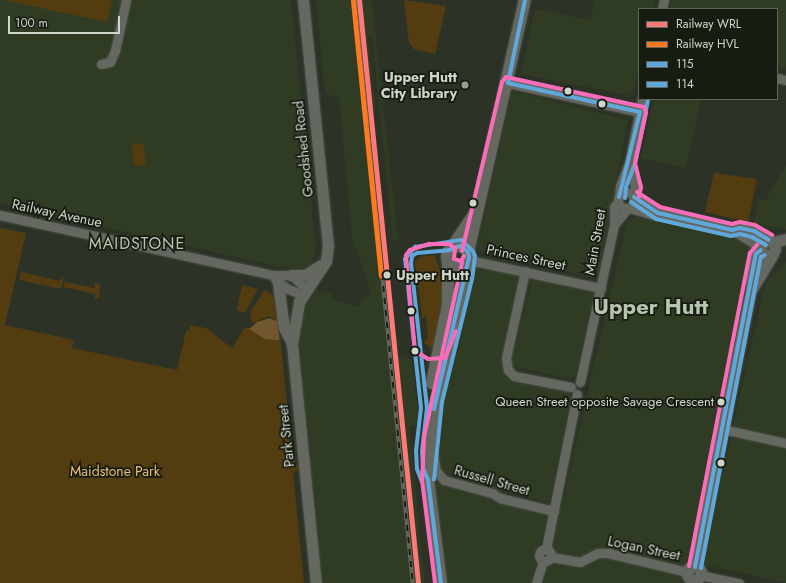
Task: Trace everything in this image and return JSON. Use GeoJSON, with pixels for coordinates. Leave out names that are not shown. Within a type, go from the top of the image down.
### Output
{"type":"FeatureCollection","features":[{"type":"Feature","properties":{"kind":"main road"},"geometry":{"type":"LineString","coordinates":[[428,480],[430,437],[436,400],[460,304],[468,258],[526,0]]}},
{"type":"Feature","properties":{"kind":"main road"},"geometry":{"type":"LineString","coordinates":[[441,583],[428,480],[423,462],[424,431],[448,305],[447,256],[482,200]]}},
{"type":"Feature","properties":{"kind":"main road"},"geometry":{"type":"LineString","coordinates":[[451,249],[460,246],[468,258]]}},
{"type":"Feature","properties":{"kind":"main road"},"geometry":{"type":"LineString","coordinates":[[448,262],[458,268],[468,258]]}},
{"type":"Feature","properties":{"kind":"street"},"geometry":{"type":"LineString","coordinates":[[100,64],[110,62],[113,56],[126,0]]}},
{"type":"Feature","properties":{"kind":"street","name":"Goodshed Road"},"geometry":{"type":"LineString","coordinates":[[303,0],[327,242],[326,261]]}},
{"type":"Feature","properties":{"kind":"street"},"geometry":{"type":"LineString","coordinates":[[508,83],[640,112]]}},
{"type":"Feature","properties":{"kind":"street"},"geometry":{"type":"LineString","coordinates":[[614,225],[628,208],[633,205],[635,188],[629,163],[642,100]]}},
{"type":"Feature","properties":{"kind":"street","name":"Main Street"},"geometry":{"type":"LineString","coordinates":[[574,391],[575,382],[580,382],[601,288],[614,225],[614,207],[619,199],[620,186],[629,163]]}},
{"type":"Feature","properties":{"kind":"street"},"geometry":{"type":"LineString","coordinates":[[658,213],[653,216],[622,207],[619,199],[625,192],[658,213],[732,230],[740,228],[754,231],[768,248],[786,250]]}},
{"type":"Feature","properties":{"kind":"street","name":"Railway Avenue"},"geometry":{"type":"LineString","coordinates":[[0,215],[275,279],[305,292]]}},
{"type":"Feature","properties":{"kind":"street"},"geometry":{"type":"LineString","coordinates":[[693,575],[751,290],[756,254],[786,239]]}},
{"type":"Feature","properties":{"kind":"street"},"geometry":{"type":"LineString","coordinates":[[751,290],[768,248]]}},
{"type":"Feature","properties":{"kind":"street","name":"Princes Street"},"geometry":{"type":"LineString","coordinates":[[468,258],[601,288]]}},
{"type":"Feature","properties":{"kind":"street"},"geometry":{"type":"LineString","coordinates":[[291,275],[310,273],[326,261]]}},
{"type":"Feature","properties":{"kind":"street"},"geometry":{"type":"LineString","coordinates":[[291,275],[305,292],[326,261]]}},
{"type":"Feature","properties":{"kind":"street"},"geometry":{"type":"LineString","coordinates":[[525,271],[506,358],[508,370],[514,376],[574,391],[546,556],[536,583]]}},
{"type":"Feature","properties":{"kind":"street","name":"Railway Avenue"},"geometry":{"type":"LineString","coordinates":[[275,279],[291,275]]}},
{"type":"Feature","properties":{"kind":"street"},"geometry":{"type":"LineString","coordinates":[[275,279],[284,328],[292,344]]}},
{"type":"Feature","properties":{"kind":"street","name":"Park Street"},"geometry":{"type":"LineString","coordinates":[[305,292],[294,320],[292,344],[316,583]]}},
{"type":"Feature","properties":{"kind":"street"},"geometry":{"type":"LineString","coordinates":[[723,429],[786,443]]}},
{"type":"Feature","properties":{"kind":"street","name":"Russell Street"},"geometry":{"type":"LineString","coordinates":[[430,437],[436,470],[439,476],[461,485],[492,493],[500,498],[554,511]]}},
{"type":"Feature","properties":{"kind":"street","name":"Logan Street"},"geometry":{"type":"LineString","coordinates":[[546,556],[580,562],[598,553],[608,553],[693,575],[739,583]]}},
{"type":"Feature","properties":{"kind":"shaded area"},"geometry":{"type":"Polygon","coordinates":[[[0,0],[291,0],[316,247],[313,261],[309,266],[301,268],[279,267],[0,203],[0,0]]]}},
{"type":"Feature","properties":{"kind":"shaded area"},"geometry":{"type":"Polygon","coordinates":[[[316,0],[372,0],[398,239],[395,241],[393,241],[372,36],[368,37],[376,111],[372,111],[397,355],[402,355],[412,360],[419,425],[409,426],[425,583],[323,583],[299,343],[300,325],[307,304],[316,290],[332,294],[331,300],[360,306],[362,300],[371,292],[352,237],[339,97],[325,94],[316,0]]]}},
{"type":"Feature","properties":{"kind":"shaded area"},"geometry":{"type":"Polygon","coordinates":[[[595,0],[655,0],[653,8],[638,8],[638,74],[632,96],[521,74],[535,8],[590,20],[595,0]]]}},
{"type":"Feature","properties":{"kind":"shaded area"},"geometry":{"type":"Polygon","coordinates":[[[671,0],[786,0],[786,69],[778,67],[778,8],[669,8],[671,0]]]}},
{"type":"Feature","properties":{"kind":"shaded area"},"geometry":{"type":"Polygon","coordinates":[[[512,91],[628,120],[599,273],[593,278],[477,251],[512,91]]]}},
{"type":"Feature","properties":{"kind":"shaded area"},"geometry":{"type":"Polygon","coordinates":[[[654,100],[701,100],[686,168],[641,158],[654,100]]]}},
{"type":"Feature","properties":{"kind":"shaded area"},"geometry":{"type":"Polygon","coordinates":[[[786,165],[786,230],[753,223],[759,199],[765,200],[786,165]]]}},
{"type":"Feature","properties":{"kind":"shaded area"},"geometry":{"type":"Polygon","coordinates":[[[633,217],[748,238],[753,251],[687,583],[544,583],[627,221],[633,217]]]}},
{"type":"Feature","properties":{"kind":"shaded area"},"geometry":{"type":"Polygon","coordinates":[[[786,262],[786,583],[706,565],[703,560],[764,289],[767,281],[786,262]]]}},
{"type":"Feature","properties":{"kind":"shaded area"},"geometry":{"type":"Polygon","coordinates":[[[475,265],[519,273],[521,278],[506,372],[573,392],[550,500],[547,502],[444,478],[438,469],[434,449],[435,428],[475,265]]]}},
{"type":"Feature","properties":{"kind":"shaded area"},"geometry":{"type":"Polygon","coordinates":[[[533,276],[592,290],[594,293],[575,377],[570,379],[512,366],[511,362],[533,276]]]}},
{"type":"Feature","properties":{"kind":"shaded area"},"geometry":{"type":"Polygon","coordinates":[[[278,317],[279,340],[265,339],[249,329],[257,322],[270,318],[275,321],[278,317]]]}},
{"type":"Feature","properties":{"kind":"shaded area"},"geometry":{"type":"Polygon","coordinates":[[[440,481],[548,512],[531,583],[445,583],[433,485],[440,481]]]}},
{"type":"Feature","properties":{"kind":"green space"},"geometry":{"type":"Polygon","coordinates":[[[3,0],[112,0],[107,22],[3,0]]]}},
{"type":"Feature","properties":{"kind":"green space"},"geometry":{"type":"Polygon","coordinates":[[[404,0],[446,6],[435,54],[414,49],[409,43],[404,0]]]}},
{"type":"Feature","properties":{"kind":"green space"},"geometry":{"type":"Polygon","coordinates":[[[143,143],[146,165],[134,166],[132,144],[143,143]]]}},
{"type":"Feature","properties":{"kind":"green space"},"geometry":{"type":"Polygon","coordinates":[[[714,173],[757,179],[748,222],[705,212],[714,173]]]}},
{"type":"Feature","properties":{"kind":"green space","name":"Maidstone Park"},"geometry":{"type":"Polygon","coordinates":[[[0,228],[26,233],[5,325],[74,340],[72,348],[177,370],[186,331],[189,331],[190,325],[206,328],[232,348],[245,327],[280,334],[292,461],[296,461],[298,470],[293,472],[304,583],[0,583],[0,228]]]}},
{"type":"Feature","properties":{"kind":"green space"},"geometry":{"type":"Polygon","coordinates":[[[435,255],[443,280],[444,307],[433,349],[423,342],[428,338],[426,316],[420,319],[422,315],[415,263],[419,257],[435,255]]]}},
{"type":"Feature","properties":{"kind":"green space"},"geometry":{"type":"Polygon","coordinates":[[[21,272],[60,281],[64,276],[61,289],[19,280],[21,272]]]}},
{"type":"Feature","properties":{"kind":"green space"},"geometry":{"type":"Polygon","coordinates":[[[65,282],[94,288],[95,283],[100,284],[99,298],[94,299],[95,294],[63,287],[65,282]]]}},
{"type":"Feature","properties":{"kind":"green space"},"geometry":{"type":"Polygon","coordinates":[[[242,285],[258,289],[245,312],[237,310],[242,285]]]}},
{"type":"Feature","properties":{"kind":"green space"},"geometry":{"type":"Polygon","coordinates":[[[265,290],[274,296],[277,319],[275,320],[269,316],[252,323],[250,312],[265,290]]]}},
{"type":"Feature","properties":{"kind":"railway"},"geometry":{"type":"LineString","coordinates":[[355,0],[413,583]]}},
{"type":"Feature","properties":{"kind":"rail line","name":"WRL"},"geometry":{"type":"LineString","coordinates":[[359,0],[418,583]]}},
{"type":"Feature","properties":{"kind":"rail line","name":"HVL"},"geometry":{"type":"LineString","coordinates":[[353,1],[381,276]]}},
{"type":"Feature","properties":{"kind":"transit line","name":"115"},"geometry":{"type":"LineString","coordinates":[[508,83],[525,0]]}},
{"type":"Feature","properties":{"kind":"transit line"},"geometry":{"type":"LineString","coordinates":[[462,251],[502,82],[506,77],[644,107],[646,113],[635,163],[641,187],[639,197]]}},
{"type":"Feature","properties":{"kind":"transit line","name":"115"},"geometry":{"type":"LineString","coordinates":[[508,83],[640,112]]}},
{"type":"Feature","properties":{"kind":"transit line","name":"114"},"geometry":{"type":"LineString","coordinates":[[625,198],[626,187],[635,164],[648,100]]}},
{"type":"Feature","properties":{"kind":"transit line","name":"115"},"geometry":{"type":"LineString","coordinates":[[619,197],[640,112]]}},
{"type":"Feature","properties":{"kind":"transit line"},"geometry":{"type":"LineString","coordinates":[[637,192],[660,207],[732,224],[740,222],[755,225],[772,235]]}},
{"type":"Feature","properties":{"kind":"transit line","name":"115"},"geometry":{"type":"LineString","coordinates":[[634,197],[658,213],[732,230],[740,228],[754,231],[769,240]]}},
{"type":"Feature","properties":{"kind":"transit line","name":"114"},"geometry":{"type":"LineString","coordinates":[[631,202],[656,219],[731,236],[740,234],[752,237],[766,245]]}},
{"type":"Feature","properties":{"kind":"transit line","name":"114"},"geometry":{"type":"LineString","coordinates":[[422,482],[417,469],[416,451],[421,408],[405,259],[415,247],[461,240],[473,251],[475,256],[472,279],[442,402],[434,480]]}},
{"type":"Feature","properties":{"kind":"transit line"},"geometry":{"type":"LineString","coordinates":[[456,331],[445,358],[428,359],[415,351],[406,255],[410,250],[429,244],[449,244],[455,248],[454,259],[461,261],[464,256]]}},
{"type":"Feature","properties":{"kind":"transit line"},"geometry":{"type":"LineString","coordinates":[[689,566],[750,253],[757,245]]}},
{"type":"Feature","properties":{"kind":"transit line","name":"115"},"geometry":{"type":"LineString","coordinates":[[434,409],[469,257],[468,252],[460,246],[449,250]]}},
{"type":"Feature","properties":{"kind":"transit line","name":"115"},"geometry":{"type":"LineString","coordinates":[[441,583],[428,480],[423,468],[422,451],[427,408],[411,264],[412,256],[417,253],[449,250]]}},
{"type":"Feature","properties":{"kind":"transit line","name":"115"},"geometry":{"type":"LineString","coordinates":[[695,567],[756,254],[761,250]]}},
{"type":"Feature","properties":{"kind":"transit line","name":"114"},"geometry":{"type":"LineString","coordinates":[[701,568],[761,257],[765,255]]}},
{"type":"Feature","properties":{"kind":"transit line"},"geometry":{"type":"LineString","coordinates":[[435,583],[422,480],[424,437],[462,262]]}},
{"type":"Feature","properties":{"kind":"place","name":"Upper Hutt City Library"},"geometry":{"type":"Point","coordinates":[465,85]}},
{"type":"Feature","properties":{"kind":"place","name":"Upper Hutt"},"geometry":{"type":"Point","coordinates":[387,275]}},
{"type":"Feature","properties":{"kind":"place","name":"Queen Street opposite Savage Crescent"},"geometry":{"type":"Point","coordinates":[721,402]}},
{"type":"Feature","properties":{"kind":"district","name":"MAIDSTONE"},"geometry":{"type":"Point","coordinates":[137,244]}},
{"type":"Feature","properties":{"kind":"district","name":"Upper Hutt"},"geometry":{"type":"Point","coordinates":[651,307]}}]}
